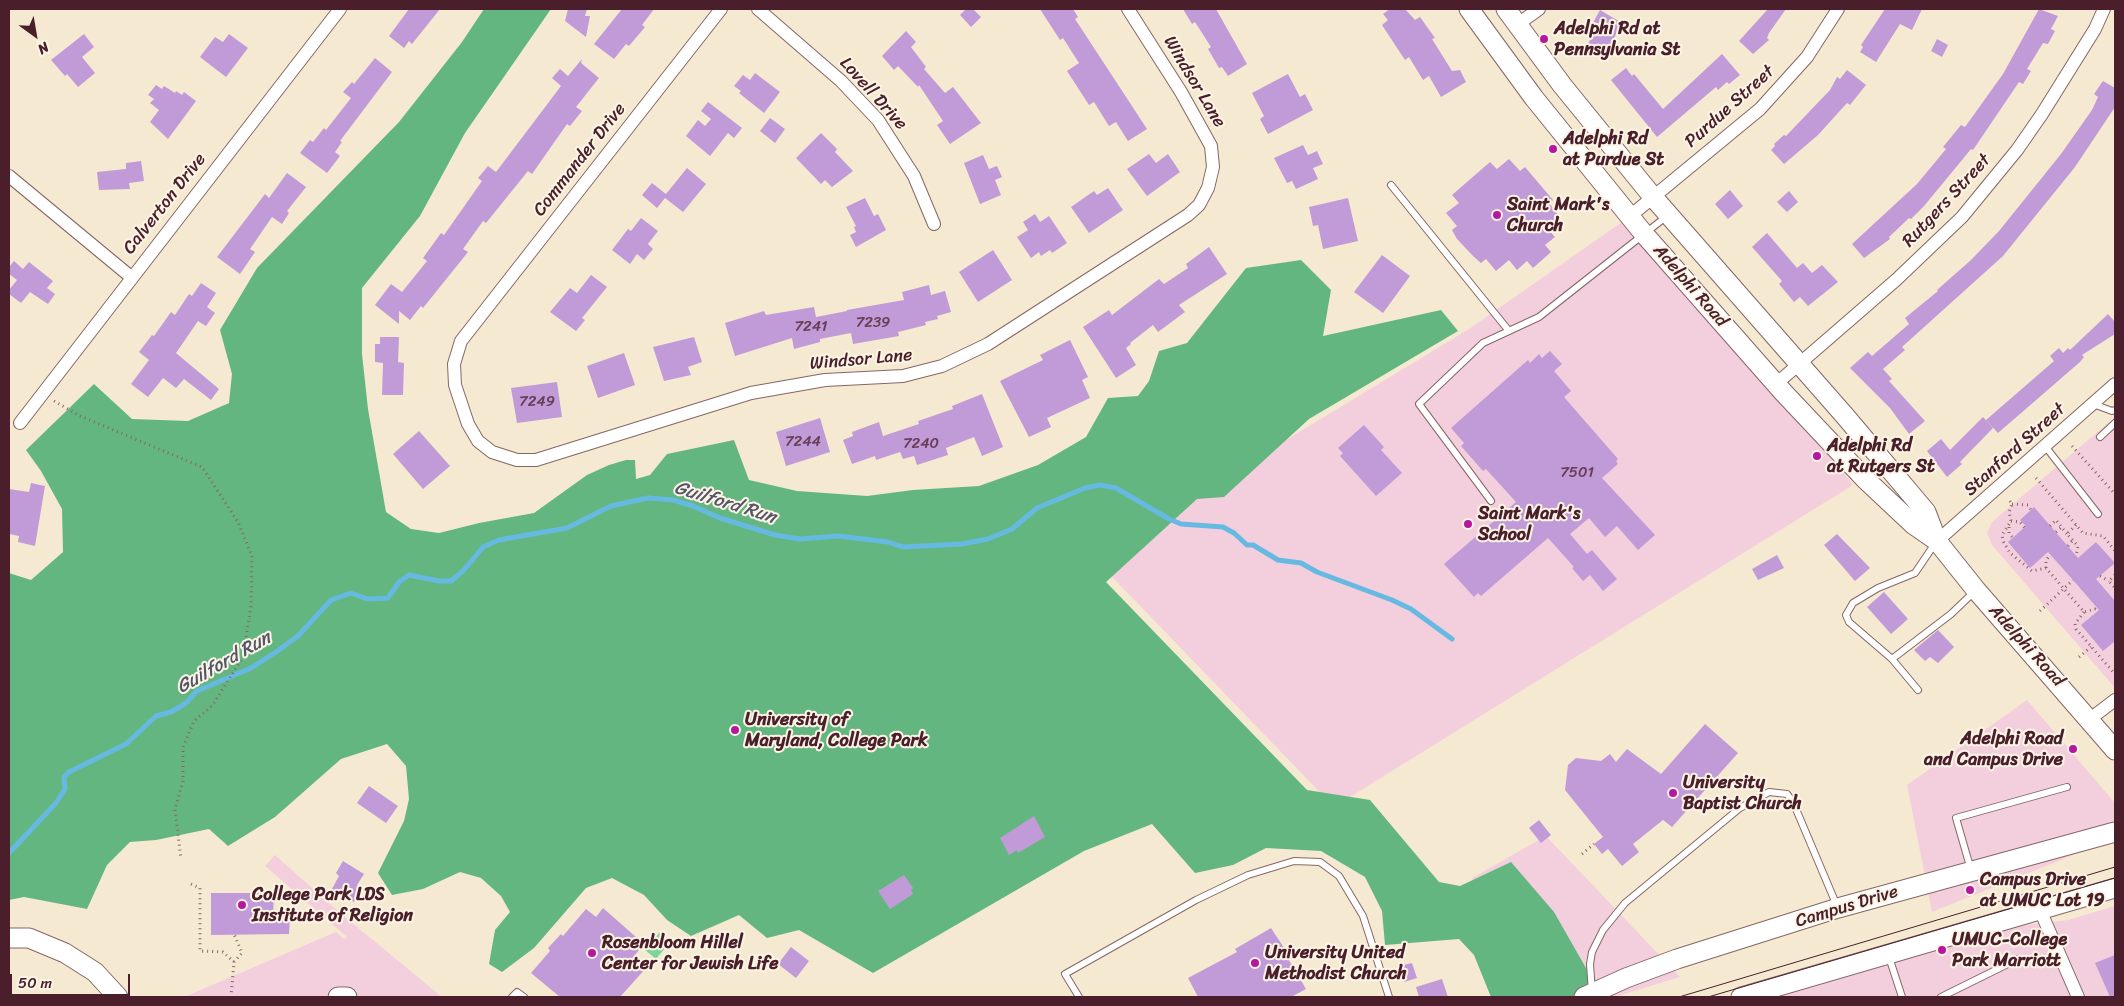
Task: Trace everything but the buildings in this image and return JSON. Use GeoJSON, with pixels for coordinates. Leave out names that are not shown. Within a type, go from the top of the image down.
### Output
{"type":"FeatureCollection","features":[{"type":"Feature","properties":{"kind":"main road","name":"Adelphi Road"},"geometry":{"type":"LineString","coordinates":[[1469,9],[1534,98],[1644,234],[1776,384],[1865,479],[1914,525],[1936,541],[2115,750]]}},
{"type":"Feature","properties":{"kind":"main road","name":"Adelphi Road"},"geometry":{"type":"LineString","coordinates":[[1506,9],[1562,85],[1653,198],[1926,512],[1936,541]]}},
{"type":"Feature","properties":{"kind":"main road","name":"Campus Drive"},"geometry":{"type":"LineString","coordinates":[[1588,995],[1626,978],[1677,959],[1838,908],[2115,832]]}},
{"type":"Feature","properties":{"kind":"main road"},"geometry":{"type":"LineString","coordinates":[[1741,997],[2115,888]]}},
{"type":"Feature","properties":{"kind":"main road"},"geometry":{"type":"LineString","coordinates":[[9,938],[29,938],[65,953],[95,972],[118,997]]}},
{"type":"Feature","properties":{"kind":"main road"},"geometry":{"type":"LineString","coordinates":[[338,997],[347,997]]}},
{"type":"Feature","properties":{"kind":"street","name":"Calverton Drive"},"geometry":{"type":"LineString","coordinates":[[20,423],[340,9]]}},
{"type":"Feature","properties":{"kind":"street","name":"Commander Drive"},"geometry":{"type":"LineString","coordinates":[[466,334],[721,9]]}},
{"type":"Feature","properties":{"kind":"street","name":"Lovell Drive"},"geometry":{"type":"LineString","coordinates":[[758,9],[841,81],[878,120],[914,176],[934,224]]}},
{"type":"Feature","properties":{"kind":"street","name":"Windsor Lane"},"geometry":{"type":"LineString","coordinates":[[466,334],[455,357],[454,374],[468,424],[478,441],[492,452],[508,458],[526,461],[559,454],[761,390],[825,380],[903,376],[958,360],[988,344],[1175,224],[1193,211],[1204,197],[1213,167],[1212,152],[1208,139],[1128,9]]}},
{"type":"Feature","properties":{"kind":"street"},"geometry":{"type":"LineString","coordinates":[[1518,24],[1539,9]]}},
{"type":"Feature","properties":{"kind":"street","name":"Purdue Street"},"geometry":{"type":"LineString","coordinates":[[1630,217],[1760,108],[1807,57],[1838,9]]}},
{"type":"Feature","properties":{"kind":"street","name":"Rutgers Street"},"geometry":{"type":"LineString","coordinates":[[1776,384],[1896,280],[1962,216],[1985,190],[2017,150],[2056,93],[2095,29],[2104,9]]}},
{"type":"Feature","properties":{"kind":"street"},"geometry":{"type":"LineString","coordinates":[[9,176],[131,277]]}},
{"type":"Feature","properties":{"kind":"street","name":"Stanford Street"},"geometry":{"type":"LineString","coordinates":[[1936,541],[2115,384]]}},
{"type":"Feature","properties":{"kind":"street"},"geometry":{"type":"LineString","coordinates":[[2090,719],[2115,700]]}},
{"type":"Feature","properties":{"kind":"street"},"geometry":{"type":"LineString","coordinates":[[2040,910],[2078,997]]}},
{"type":"Feature","properties":{"kind":"lane"},"geometry":{"type":"LineString","coordinates":[[1390,184],[1510,331]]}},
{"type":"Feature","properties":{"kind":"lane"},"geometry":{"type":"LineString","coordinates":[[1491,501],[1419,404],[1482,343],[1539,317],[1563,301],[1632,242],[1668,215]]}},
{"type":"Feature","properties":{"kind":"lane"},"geometry":{"type":"LineString","coordinates":[[2093,404],[2112,411],[2115,410]]}},
{"type":"Feature","properties":{"kind":"lane"},"geometry":{"type":"LineString","coordinates":[[2100,437],[2115,423]]}},
{"type":"Feature","properties":{"kind":"lane"},"geometry":{"type":"LineString","coordinates":[[2045,446],[2098,514]]}},
{"type":"Feature","properties":{"kind":"lane"},"geometry":{"type":"LineString","coordinates":[[1918,690],[1892,659],[1849,622],[1846,614],[1853,603],[1870,593],[1915,573],[1936,541]]}},
{"type":"Feature","properties":{"kind":"lane"},"geometry":{"type":"LineString","coordinates":[[1892,659],[1951,614],[1976,590]]}},
{"type":"Feature","properties":{"kind":"lane"},"geometry":{"type":"LineString","coordinates":[[1971,871],[1956,818],[2067,787]]}},
{"type":"Feature","properties":{"kind":"lane"},"geometry":{"type":"LineString","coordinates":[[1588,995],[1592,952],[1603,930],[1625,903],[1740,808],[1769,792],[1787,794],[1793,802],[1838,908]]}},
{"type":"Feature","properties":{"kind":"lane"},"geometry":{"type":"LineString","coordinates":[[1079,997],[1065,974],[1196,900],[1248,875],[1294,861],[1320,862],[1339,876],[1363,916],[1389,997]]}},
{"type":"Feature","properties":{"kind":"lane"},"geometry":{"type":"LineString","coordinates":[[1887,954],[1902,997]]}},
{"type":"Feature","properties":{"kind":"lane"},"geometry":{"type":"LineString","coordinates":[[1941,997],[2018,959]]}},
{"type":"Feature","properties":{"kind":"lane"},"geometry":{"type":"LineString","coordinates":[[512,997],[517,992],[524,997]]}},
{"type":"Feature","properties":{"kind":"path"},"geometry":{"type":"LineString","coordinates":[[42,395],[80,416],[202,467],[238,522],[252,556],[251,606],[243,657],[212,706],[194,721],[183,747],[183,781],[176,809],[181,859]]}},
{"type":"Feature","properties":{"kind":"path"},"geometry":{"type":"LineString","coordinates":[[2072,446],[2115,494]]}},
{"type":"Feature","properties":{"kind":"path"},"geometry":{"type":"LineString","coordinates":[[2036,478],[2083,533],[2103,536],[2115,551]]}},
{"type":"Feature","properties":{"kind":"path"},"geometry":{"type":"LineString","coordinates":[[2012,538],[2009,533],[2011,503],[2028,505],[2031,510]]}},
{"type":"Feature","properties":{"kind":"path"},"geometry":{"type":"LineString","coordinates":[[2050,526],[2056,520],[2078,546],[2076,556]]}},
{"type":"Feature","properties":{"kind":"path"},"geometry":{"type":"LineString","coordinates":[[2011,521],[2020,522],[2025,528]]}},
{"type":"Feature","properties":{"kind":"path"},"geometry":{"type":"LineString","coordinates":[[2068,534],[2076,525]]}},
{"type":"Feature","properties":{"kind":"path"},"geometry":{"type":"LineString","coordinates":[[2009,527],[2002,535],[2003,541],[2010,553],[2032,571],[2046,568]]}},
{"type":"Feature","properties":{"kind":"path"},"geometry":{"type":"LineString","coordinates":[[2056,532],[2062,527]]}},
{"type":"Feature","properties":{"kind":"path"},"geometry":{"type":"LineString","coordinates":[[2068,546],[2073,540]]}},
{"type":"Feature","properties":{"kind":"path"},"geometry":{"type":"LineString","coordinates":[[2050,554],[2046,561],[2046,568],[2084,612]]}},
{"type":"Feature","properties":{"kind":"path"},"geometry":{"type":"LineString","coordinates":[[2109,581],[2115,575]]}},
{"type":"Feature","properties":{"kind":"path"},"geometry":{"type":"LineString","coordinates":[[2100,576],[2109,581],[2115,588]]}},
{"type":"Feature","properties":{"kind":"path"},"geometry":{"type":"LineString","coordinates":[[2040,611],[2073,580]]}},
{"type":"Feature","properties":{"kind":"path"},"geometry":{"type":"LineString","coordinates":[[2098,611],[2095,609],[2084,612],[2075,624],[2076,629],[2114,674]]}},
{"type":"Feature","properties":{"kind":"path"},"geometry":{"type":"LineString","coordinates":[[2079,657],[2091,647]]}},
{"type":"Feature","properties":{"kind":"path"},"geometry":{"type":"LineString","coordinates":[[1582,854],[1594,844]]}},
{"type":"Feature","properties":{"kind":"path"},"geometry":{"type":"LineString","coordinates":[[191,884],[200,888],[200,951],[224,952],[234,962]]}},
{"type":"Feature","properties":{"kind":"path"},"geometry":{"type":"LineString","coordinates":[[231,997],[234,962],[242,953],[234,934]]}},
{"type":"Feature","properties":{"kind":"shaded area","name":"Saint Mark's School"},"geometry":{"type":"Polygon","coordinates":[[[1629,217],[1783,392],[1853,485],[1334,807],[1093,557],[1469,329],[1629,217]]]}},
{"type":"Feature","properties":{"kind":"shaded area"},"geometry":{"type":"Polygon","coordinates":[[[2115,417],[2115,688],[1992,545],[1987,533],[1992,522],[2115,417]]]}},
{"type":"Feature","properties":{"kind":"shaded area"},"geometry":{"type":"Polygon","coordinates":[[[2027,700],[2115,803],[2115,838],[1932,912],[1907,785],[2027,700]]]}},
{"type":"Feature","properties":{"kind":"shaded area"},"geometry":{"type":"Polygon","coordinates":[[[1546,836],[1680,977],[1615,997],[1509,997],[1472,878],[1546,836]]]}},
{"type":"Feature","properties":{"kind":"shaded area"},"geometry":{"type":"Polygon","coordinates":[[[275,855],[339,912],[442,997],[184,997],[336,932],[344,939],[347,937],[265,866],[275,855]]]}},
{"type":"Feature","properties":{"kind":"shaded area"},"geometry":{"type":"Polygon","coordinates":[[[2115,906],[2115,997],[1772,997],[1999,928],[2068,920],[2115,906]]]}},
{"type":"Feature","properties":{"kind":"green space"},"geometry":{"type":"Polygon","coordinates":[[[484,9],[551,9],[465,133],[420,216],[362,288],[362,354],[368,409],[386,512],[411,529],[439,533],[479,523],[534,513],[587,475],[609,465],[626,460],[635,460],[636,479],[650,475],[667,454],[734,440],[749,480],[797,491],[867,496],[913,490],[979,486],[1038,465],[1086,437],[1108,398],[1138,396],[1149,381],[1159,351],[1187,343],[1246,268],[1301,260],[1331,290],[1323,336],[1441,310],[1458,331],[1309,419],[1224,497],[1197,499],[1106,582],[1307,790],[1370,800],[1439,882],[1460,886],[1511,862],[1554,912],[1602,996],[1491,997],[1474,955],[1459,939],[1385,945],[1382,911],[1365,877],[1321,851],[1266,848],[1233,865],[1195,873],[1152,824],[1084,851],[873,973],[799,930],[767,938],[739,915],[691,936],[667,920],[644,895],[612,878],[586,888],[534,948],[502,972],[489,964],[495,930],[510,912],[501,896],[481,878],[460,872],[423,889],[392,895],[378,873],[404,821],[409,799],[406,766],[387,744],[341,759],[275,817],[228,846],[209,829],[156,840],[130,842],[107,865],[87,909],[24,897],[9,900],[9,573],[31,580],[63,552],[62,509],[41,471],[26,450],[94,384],[132,419],[188,421],[229,403],[232,374],[220,330],[257,268],[399,122],[462,42],[484,9]]]}},
{"type":"Feature","properties":{"kind":"green space"},"geometry":{"type":"Polygon","coordinates":[[[660,932],[671,941],[656,959],[645,950],[660,932]]]}},
{"type":"Feature","properties":{"kind":"waterway","name":"Guilford Run"},"geometry":{"type":"LineString","coordinates":[[9,853],[56,803],[65,789],[64,777],[69,772],[126,744],[156,716],[171,712],[186,703],[197,691],[251,668],[276,652],[298,636],[331,600],[351,593],[367,599],[388,598],[399,582],[409,575],[439,581],[451,581],[463,571],[483,547],[499,540],[567,528],[611,506],[648,498],[673,500],[693,506],[720,518],[775,535],[800,539],[838,536],[888,542],[903,547],[962,544],[988,539],[1012,529],[1037,508],[1085,488],[1100,485],[1116,488],[1181,524],[1223,527],[1234,533],[1247,545],[1253,545],[1278,560],[1301,563],[1317,572],[1392,600],[1411,609],[1452,639]]}},
{"type":"Feature","properties":{"kind":"tram line"},"geometry":{"type":"LineString","coordinates":[[1679,997],[2115,867]]}},
{"type":"Feature","properties":{"kind":"tram line"},"geometry":{"type":"LineString","coordinates":[[1708,997],[2115,878]]}},
{"type":"Feature","properties":{"kind":"place","name":"Adelphi Rd at Pennsylvania St"},"geometry":{"type":"Point","coordinates":[1544,39]}},
{"type":"Feature","properties":{"kind":"place","name":"Adelphi Rd at Purdue St"},"geometry":{"type":"Point","coordinates":[1553,149]}},
{"type":"Feature","properties":{"kind":"place","name":"Saint Mark's Church"},"geometry":{"type":"Point","coordinates":[1497,215]}},
{"type":"Feature","properties":{"kind":"place","name":"Adelphi Rd at Rutgers St"},"geometry":{"type":"Point","coordinates":[1817,456]}},
{"type":"Feature","properties":{"kind":"place","name":"Saint Mark's School"},"geometry":{"type":"Point","coordinates":[1468,524]}},
{"type":"Feature","properties":{"kind":"place","name":"University of Maryland, College Park"},"geometry":{"type":"Point","coordinates":[735,730]}},
{"type":"Feature","properties":{"kind":"place","name":"Adelphi Road and Campus Drive"},"geometry":{"type":"Point","coordinates":[2073,749]}},
{"type":"Feature","properties":{"kind":"place","name":"University Baptist Church"},"geometry":{"type":"Point","coordinates":[1673,793]}},
{"type":"Feature","properties":{"kind":"place","name":"Campus Drive at UMUC Lot 19"},"geometry":{"type":"Point","coordinates":[1970,890]}},
{"type":"Feature","properties":{"kind":"place","name":"College Park LDS Institute of Religion"},"geometry":{"type":"Point","coordinates":[242,905]}},
{"type":"Feature","properties":{"kind":"place","name":"UMUC-College Park Marriott"},"geometry":{"type":"Point","coordinates":[1942,950]}},
{"type":"Feature","properties":{"kind":"place","name":"Rosenbloom Hillel Center for Jewish Life"},"geometry":{"type":"Point","coordinates":[592,953]}},
{"type":"Feature","properties":{"kind":"place","name":"University United Methodist Church"},"geometry":{"type":"Point","coordinates":[1255,963]}}]}
